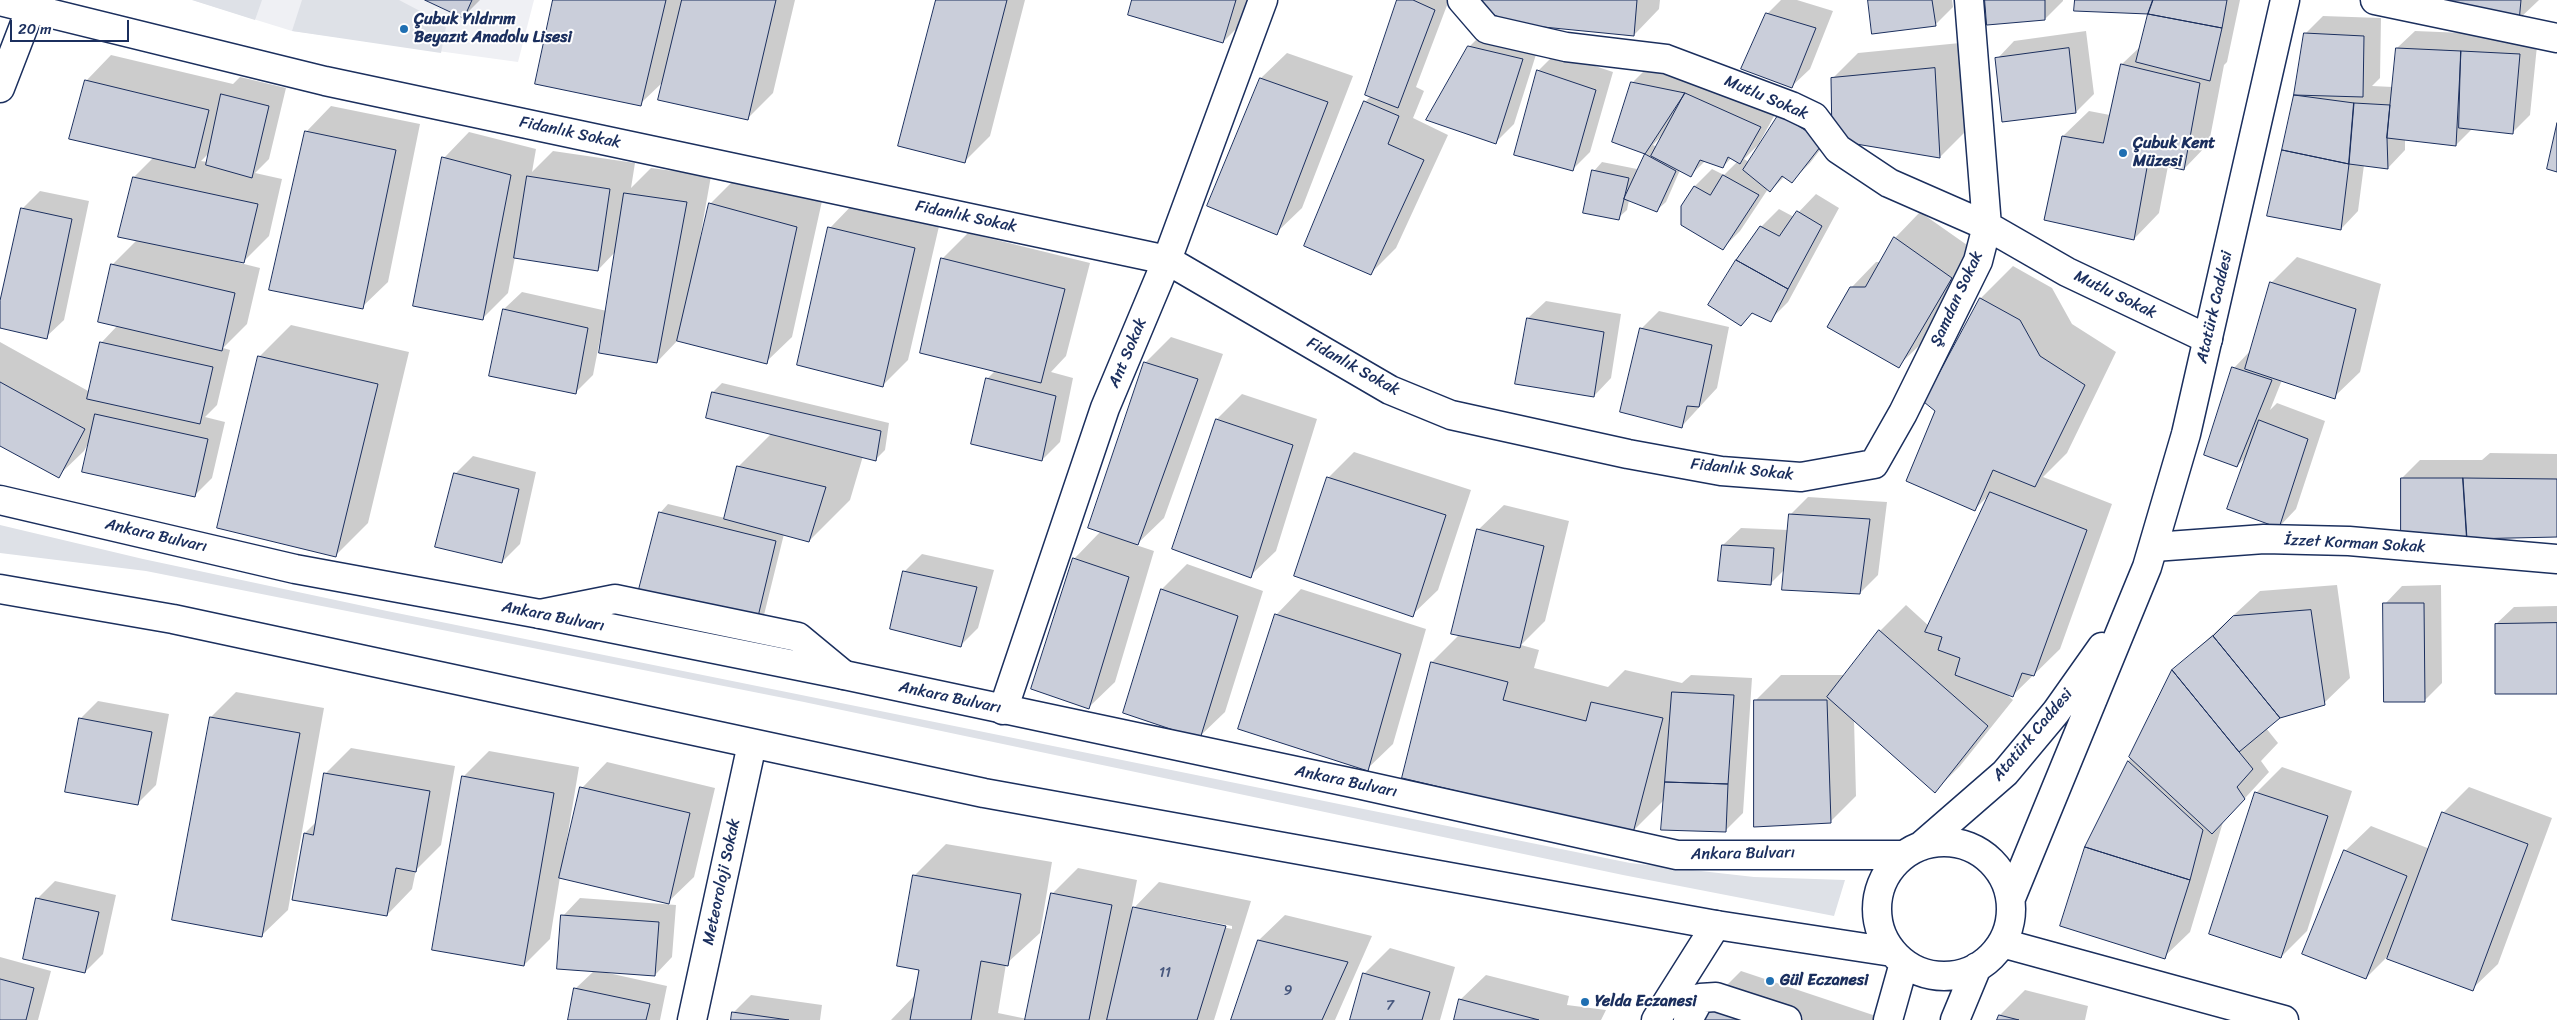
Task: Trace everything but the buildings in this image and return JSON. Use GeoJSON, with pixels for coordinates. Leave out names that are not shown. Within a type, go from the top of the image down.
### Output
{"type":"FeatureCollection","features":[{"type":"Feature","properties":{"kind":"main road","name":"Ant Sokak"},"geometry":{"type":"LineString","coordinates":[[1003,710],[1105,408],[1167,260],[1263,0]]}},
{"type":"Feature","properties":{"kind":"main road","name":"Mutlu Sokak"},"geometry":{"type":"LineString","coordinates":[[1462,0],[1487,29],[1566,47],[1666,59],[1791,106],[1814,117],[1838,150],[1888,183],[1988,226],[2067,272],[2208,339]]}},
{"type":"Feature","properties":{"kind":"main road","name":"Şamdan Sokak"},"geometry":{"type":"LineString","coordinates":[[1874,464],[1903,413],[1978,261],[1988,226],[1969,0]]}},
{"type":"Feature","properties":{"kind":"main road","name":"Atatürk Caddesi"},"geometry":{"type":"LineString","coordinates":[[2011,898],[2154,547],[2186,434],[2285,0]]}},
{"type":"Feature","properties":{"kind":"main road"},"geometry":{"type":"LineString","coordinates":[[2375,0],[2557,38]]}},
{"type":"Feature","properties":{"kind":"main road","name":"Fidanlık Sokak"},"geometry":{"type":"LineString","coordinates":[[0,1],[33,4],[325,81],[1167,260],[1390,390],[1451,414],[1628,454],[1721,471],[1801,477],[1874,464]]}},
{"type":"Feature","properties":{"kind":"main road"},"geometry":{"type":"LineString","coordinates":[[0,88],[33,4]]}},
{"type":"Feature","properties":{"kind":"main road","name":"Ankara Bulvarı"},"geometry":{"type":"LineString","coordinates":[[0,500],[295,569],[540,614],[844,674],[1003,710],[1362,785],[1677,855],[1912,850]]}},
{"type":"Feature","properties":{"kind":"main road","name":"İzzet Korman Sokak"},"geometry":{"type":"LineString","coordinates":[[2154,547],[2264,539],[2349,541],[2557,559]]}},
{"type":"Feature","properties":{"kind":"main road"},"geometry":{"type":"LineString","coordinates":[[0,589],[173,619],[984,793],[1898,957]]}},
{"type":"Feature","properties":{"kind":"main road","name":"Atatürk Caddesi"},"geometry":{"type":"LineString","coordinates":[[1912,850],[2005,773],[2056,712],[2129,609]]}},
{"type":"Feature","properties":{"kind":"main road","name":"Meteoroloji Sokak"},"geometry":{"type":"LineString","coordinates":[[692,1020],[752,744]]}},
{"type":"Feature","properties":{"kind":"main road"},"geometry":{"type":"LineString","coordinates":[[1944,842],[1967,846],[1988,858],[2003,876],[2011,898],[2010,921],[2002,943],[1991,957],[1977,967],[1959,974],[1940,976],[1920,972],[1898,957],[1882,933],[1877,912],[1880,890],[1889,871],[1912,850],[1944,842]]}},
{"type":"Feature","properties":{"kind":"main road"},"geometry":{"type":"LineString","coordinates":[[1656,1020],[1716,925]]}},
{"type":"Feature","properties":{"kind":"main road"},"geometry":{"type":"LineString","coordinates":[[2002,943],[2284,1020]]}},
{"type":"Feature","properties":{"kind":"main road"},"geometry":{"type":"LineString","coordinates":[[1888,1020],[1898,957]]}},
{"type":"Feature","properties":{"kind":"main road"},"geometry":{"type":"LineString","coordinates":[[1956,1020],[1977,967]]}},
{"type":"Feature","properties":{"kind":"main road"},"geometry":{"type":"LineString","coordinates":[[1688,1020],[1700,998],[1716,997],[1786,1020]]}},
{"type":"Feature","properties":{"kind":"shaded area","name":"Çubuk Yıldırım Beyazıt Anadolu Lisesi"},"geometry":{"type":"Polygon","coordinates":[[[192,0],[534,0],[518,62],[292,31],[192,0]]]}},
{"type":"Feature","properties":{"kind":"shaded area"},"geometry":{"type":"Polygon","coordinates":[[[192,0],[262,0],[255,20],[192,0]]]}},
{"type":"Feature","properties":{"kind":"shaded area"},"geometry":{"type":"Polygon","coordinates":[[[302,0],[399,0],[441,22],[446,27],[441,53],[292,31],[302,0]]]}},
{"type":"Feature","properties":{"kind":"shaded area"},"geometry":{"type":"Polygon","coordinates":[[[0,525],[143,559],[387,611],[1630,863],[1754,877],[1845,880],[1834,916],[1623,875],[804,702],[146,571],[0,553],[0,525]]]}},
{"type":"Feature","properties":{"kind":"place","name":"Çubuk Yıldırım Beyazıt Anadolu Lisesi"},"geometry":{"type":"Point","coordinates":[404,29]}},
{"type":"Feature","properties":{"kind":"place","name":"Çubuk Kent Müzesi"},"geometry":{"type":"Point","coordinates":[2123,153]}},
{"type":"Feature","properties":{"kind":"place","name":"Gül Eczanesi"},"geometry":{"type":"Point","coordinates":[1770,981]}},
{"type":"Feature","properties":{"kind":"place","name":"Yelda Eczanesi"},"geometry":{"type":"Point","coordinates":[1585,1002]}}]}
